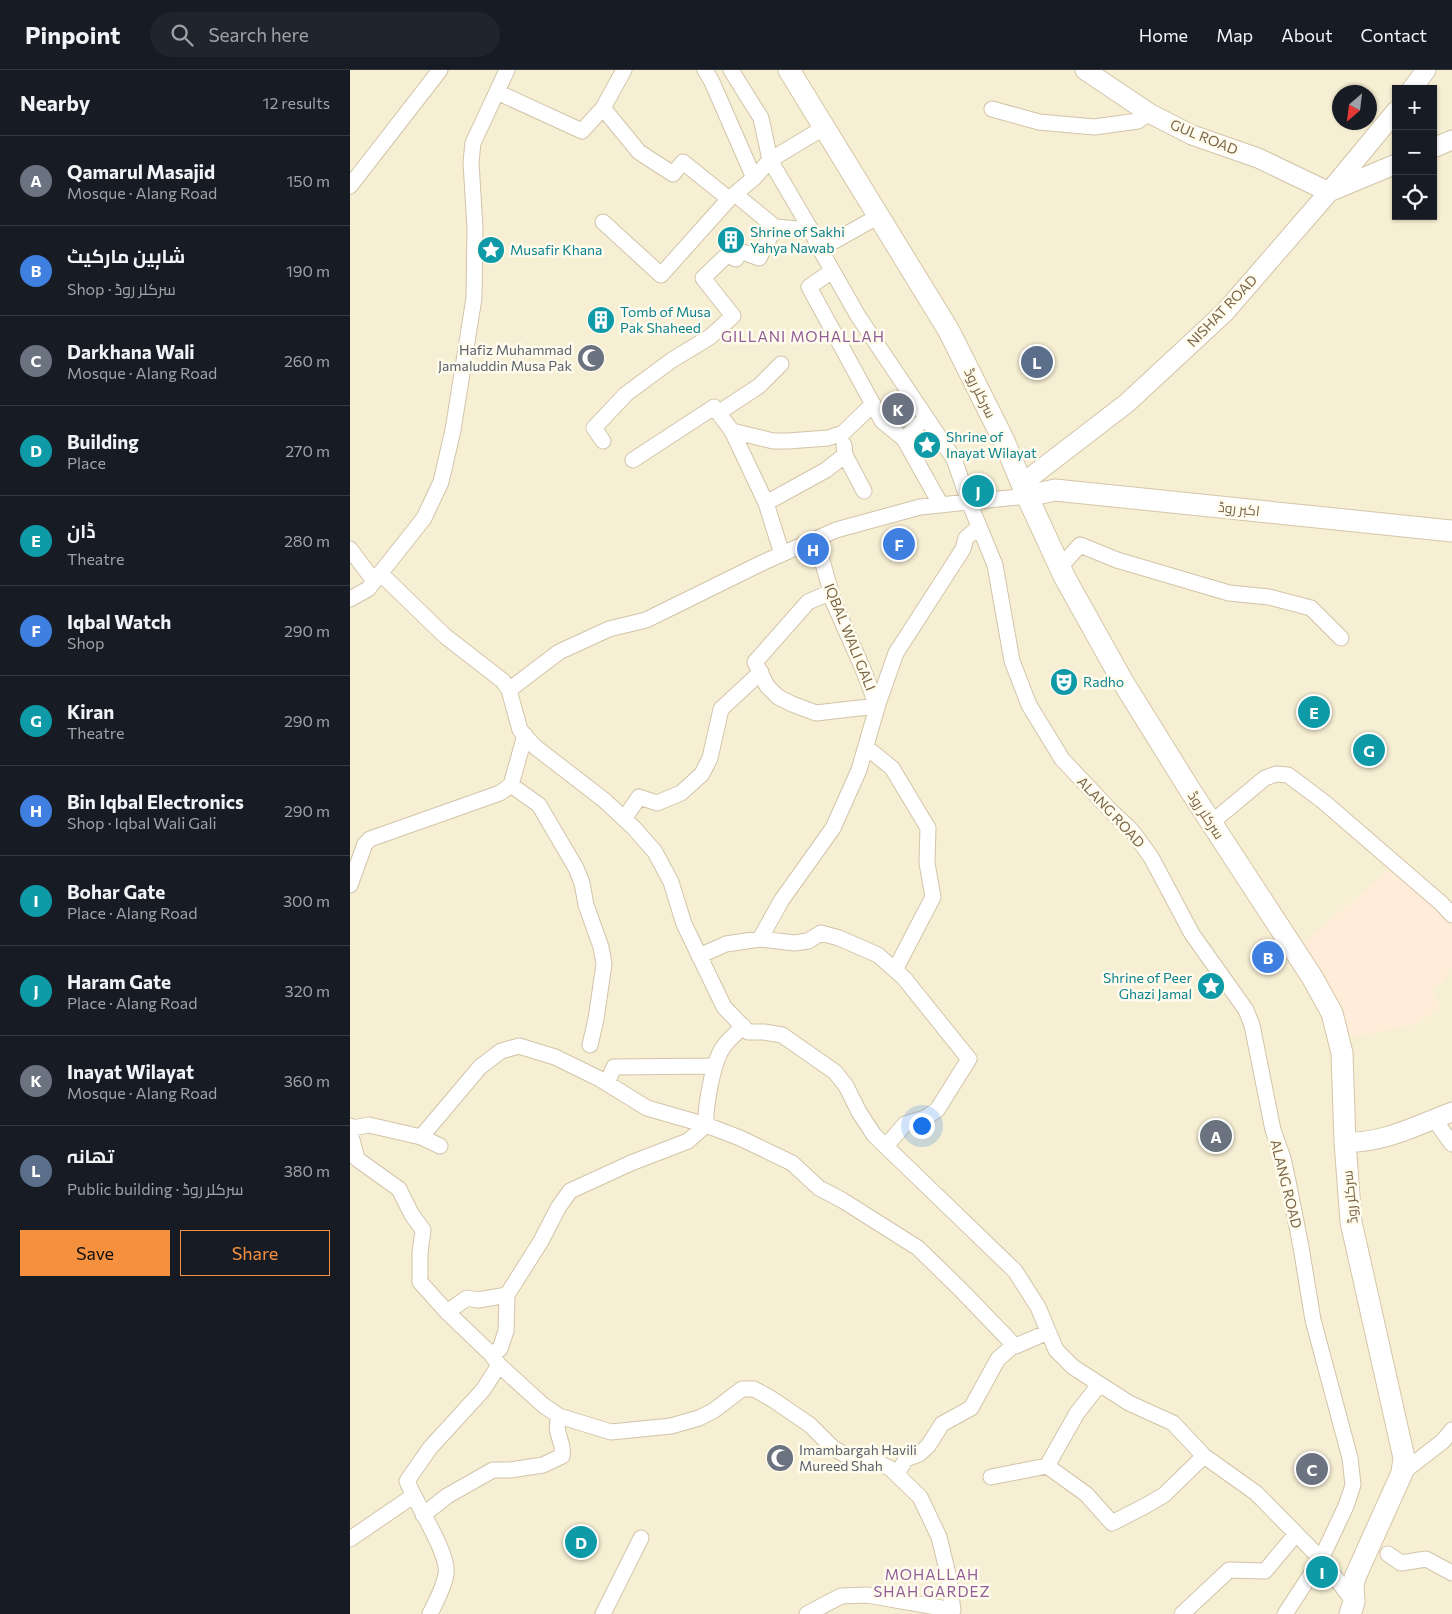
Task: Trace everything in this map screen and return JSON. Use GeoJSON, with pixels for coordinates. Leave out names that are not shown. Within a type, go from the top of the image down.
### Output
{"type":"FeatureCollection","features":[{"type":"Feature","properties":{"kind":"main road","name":"سرکلر روڈ"},"geometry":{"type":"LineString","coordinates":[[790,70],[949,331],[1004,441],[1060,567],[1123,682],[1211,823],[1312,977],[1332,1013],[1342,1053],[1345,1142],[1351,1222],[1404,1458],[1402,1473],[1353,1584],[1358,1610]]}},
{"type":"Feature","properties":{"kind":"main road","name":"اکبر روڈ"},"geometry":{"type":"LineString","coordinates":[[1025,490],[1055,490],[1452,531]]}},
{"type":"Feature","properties":{"kind":"street"},"geometry":{"type":"LineString","coordinates":[[350,186],[440,70]]}},
{"type":"Feature","properties":{"kind":"street"},"geometry":{"type":"LineString","coordinates":[[350,599],[374,581],[424,518],[441,482],[453,430],[474,298],[475,228],[471,162],[473,143],[506,70]]}},
{"type":"Feature","properties":{"kind":"street"},"geometry":{"type":"LineString","coordinates":[[497,92],[582,131],[603,108],[624,70]]}},
{"type":"Feature","properties":{"kind":"street"},"geometry":{"type":"LineString","coordinates":[[705,70],[754,178]]}},
{"type":"Feature","properties":{"kind":"street","name":"GUL ROAD"},"geometry":{"type":"LineString","coordinates":[[1086,70],[1149,113],[1192,135],[1258,158],[1329,192]]}},
{"type":"Feature","properties":{"kind":"street"},"geometry":{"type":"LineString","coordinates":[[1415,85],[1426,70]]}},
{"type":"Feature","properties":{"kind":"street"},"geometry":{"type":"LineString","coordinates":[[715,89],[733,73]]}},
{"type":"Feature","properties":{"kind":"street","name":"ALANG ROAD"},"geometry":{"type":"LineString","coordinates":[[733,73],[761,118],[770,160],[811,230],[832,271],[858,316],[954,459],[969,502],[995,565],[1012,661],[1029,706],[1062,760],[1132,832],[1151,857],[1192,934],[1246,1010],[1252,1025],[1272,1130],[1283,1158],[1290,1186],[1313,1320],[1350,1458],[1353,1485],[1346,1506],[1321,1559],[1286,1614]]}},
{"type":"Feature","properties":{"kind":"street"},"geometry":{"type":"LineString","coordinates":[[603,108],[639,152],[673,174],[683,162],[775,227],[811,230]]}},
{"type":"Feature","properties":{"kind":"street"},"geometry":{"type":"LineString","coordinates":[[992,109],[1039,122],[1094,127],[1138,121],[1149,113]]}},
{"type":"Feature","properties":{"kind":"street","name":"NISHAT ROAD"},"geometry":{"type":"LineString","coordinates":[[1025,490],[1127,404],[1225,312],[1392,116]]}},
{"type":"Feature","properties":{"kind":"street"},"geometry":{"type":"LineString","coordinates":[[603,222],[661,274],[689,241],[770,160],[825,127]]}},
{"type":"Feature","properties":{"kind":"street"},"geometry":{"type":"LineString","coordinates":[[1437,146],[1452,140]]}},
{"type":"Feature","properties":{"kind":"street"},"geometry":{"type":"LineString","coordinates":[[1329,192],[1392,166]]}},
{"type":"Feature","properties":{"kind":"street"},"geometry":{"type":"LineString","coordinates":[[820,249],[879,216]]}},
{"type":"Feature","properties":{"kind":"street"},"geometry":{"type":"LineString","coordinates":[[603,441],[594,428],[626,394],[672,360],[710,338],[733,316],[704,278],[727,255],[736,259],[740,251],[759,258],[775,227]]}},
{"type":"Feature","properties":{"kind":"street"},"geometry":{"type":"LineString","coordinates":[[832,271],[808,286],[882,420],[904,439],[941,505]]}},
{"type":"Feature","properties":{"kind":"street"},"geometry":{"type":"LineString","coordinates":[[718,413],[759,386],[781,364]]}},
{"type":"Feature","properties":{"kind":"street"},"geometry":{"type":"LineString","coordinates":[[732,431],[773,440],[788,441],[828,438],[843,433],[873,404]]}},
{"type":"Feature","properties":{"kind":"street"},"geometry":{"type":"LineString","coordinates":[[632,460],[714,407],[732,431],[766,503],[782,554]]}},
{"type":"Feature","properties":{"kind":"street"},"geometry":{"type":"LineString","coordinates":[[904,439],[926,417]]}},
{"type":"Feature","properties":{"kind":"street"},"geometry":{"type":"LineString","coordinates":[[843,433],[845,455],[864,491]]}},
{"type":"Feature","properties":{"kind":"street"},"geometry":{"type":"LineString","coordinates":[[766,503],[826,470],[845,455]]}},
{"type":"Feature","properties":{"kind":"street"},"geometry":{"type":"LineString","coordinates":[[509,690],[559,652],[609,629],[646,620],[782,554],[845,527],[920,507],[969,502],[1025,490]]}},
{"type":"Feature","properties":{"kind":"street"},"geometry":{"type":"LineString","coordinates":[[760,938],[781,901],[833,828],[859,770],[877,706],[896,653],[963,549],[966,538],[979,527]]}},
{"type":"Feature","properties":{"kind":"street","name":"IQBAL WALI GALI"},"geometry":{"type":"LineString","coordinates":[[816,539],[833,601],[877,706]]}},
{"type":"Feature","properties":{"kind":"street"},"geometry":{"type":"LineString","coordinates":[[1060,567],[1080,545],[1117,560],[1229,593],[1269,597],[1311,608],[1341,638]]}},
{"type":"Feature","properties":{"kind":"street"},"geometry":{"type":"LineString","coordinates":[[350,549],[374,581],[503,681],[509,690],[520,730],[534,746],[604,800],[655,852],[670,878],[684,924],[724,1007],[748,1032],[782,1035],[835,1072],[846,1086],[859,1112],[874,1134],[1015,1271],[1038,1306],[1056,1350],[1073,1367],[1100,1385],[1129,1403],[1173,1423],[1204,1456],[1256,1493],[1321,1559],[1358,1610]]}},
{"type":"Feature","properties":{"kind":"street"},"geometry":{"type":"LineString","coordinates":[[831,592],[808,602],[755,662],[768,686],[778,697],[816,713],[877,706]]}},
{"type":"Feature","properties":{"kind":"street"},"geometry":{"type":"LineString","coordinates":[[624,819],[639,797],[657,803],[681,793],[702,774],[710,758],[721,709],[761,672]]}},
{"type":"Feature","properties":{"kind":"street"},"geometry":{"type":"LineString","coordinates":[[350,885],[365,844],[370,839],[500,793],[511,785],[525,735]]}},
{"type":"Feature","properties":{"kind":"street"},"geometry":{"type":"LineString","coordinates":[[866,747],[892,768],[928,828],[927,863],[934,897],[895,970]]}},
{"type":"Feature","properties":{"kind":"street"},"geometry":{"type":"LineString","coordinates":[[1211,823],[1265,778],[1276,774],[1288,776],[1324,802],[1452,915]]}},
{"type":"Feature","properties":{"kind":"street"},"geometry":{"type":"LineString","coordinates":[[511,785],[539,805],[576,868],[582,883],[588,912],[601,947],[604,964],[590,1046]]}},
{"type":"Feature","properties":{"kind":"street"},"geometry":{"type":"LineString","coordinates":[[698,956],[726,944],[760,938],[795,942],[808,941],[821,933],[839,938],[878,955],[904,978],[969,1059],[937,1110],[925,1118],[905,1124],[886,1146]]}},
{"type":"Feature","properties":{"kind":"street"},"geometry":{"type":"LineString","coordinates":[[706,1125],[705,1116],[715,1066],[723,1047],[743,1026]]}},
{"type":"Feature","properties":{"kind":"street"},"geometry":{"type":"LineString","coordinates":[[421,1137],[480,1067],[501,1050],[519,1046],[555,1057],[607,1083],[646,1108],[706,1125],[740,1138],[792,1164],[819,1188],[842,1200],[854,1210],[909,1242],[962,1291],[1014,1346]]}},
{"type":"Feature","properties":{"kind":"street"},"geometry":{"type":"LineString","coordinates":[[607,1083],[614,1067],[715,1066]]}},
{"type":"Feature","properties":{"kind":"street"},"geometry":{"type":"LineString","coordinates":[[1345,1142],[1360,1143],[1379,1139],[1452,1112]]}},
{"type":"Feature","properties":{"kind":"street"},"geometry":{"type":"LineString","coordinates":[[1434,1119],[1452,1144]]}},
{"type":"Feature","properties":{"kind":"street"},"geometry":{"type":"LineString","coordinates":[[440,1146],[421,1137],[369,1125],[351,1127],[351,1136],[358,1159],[399,1189],[412,1215],[423,1230],[420,1253],[420,1282],[495,1360],[548,1408],[559,1416],[611,1432],[640,1430],[671,1426],[699,1418],[713,1412],[742,1389],[754,1390],[772,1399],[810,1425],[833,1448],[849,1457],[867,1463],[881,1464],[897,1474],[920,1497],[939,1537],[948,1574],[952,1612],[867,1595],[841,1596],[807,1614]]}},
{"type":"Feature","properties":{"kind":"street"},"geometry":{"type":"LineString","coordinates":[[430,1614],[443,1586],[447,1572],[441,1550],[407,1481],[430,1448],[483,1390],[506,1332],[507,1295],[570,1191],[631,1163],[688,1140],[706,1125]]}},
{"type":"Feature","properties":{"kind":"street"},"geometry":{"type":"LineString","coordinates":[[447,1312],[467,1298],[478,1300],[507,1295]]}},
{"type":"Feature","properties":{"kind":"street"},"geometry":{"type":"LineString","coordinates":[[897,1474],[906,1458],[919,1454],[928,1446],[942,1424],[971,1408],[998,1359],[1014,1346],[1048,1332]]}},
{"type":"Feature","properties":{"kind":"street"},"geometry":{"type":"LineString","coordinates":[[1047,1466],[1077,1414],[1100,1385]]}},
{"type":"Feature","properties":{"kind":"street"},"geometry":{"type":"LineString","coordinates":[[423,1515],[447,1496],[493,1470],[510,1470],[543,1465],[562,1456],[564,1450],[556,1425],[559,1416]]}},
{"type":"Feature","properties":{"kind":"street"},"geometry":{"type":"LineString","coordinates":[[1402,1473],[1443,1441],[1452,1430]]}},
{"type":"Feature","properties":{"kind":"street"},"geometry":{"type":"LineString","coordinates":[[991,1477],[1047,1466],[1086,1494],[1112,1523],[1164,1495],[1204,1456]]}},
{"type":"Feature","properties":{"kind":"street"},"geometry":{"type":"LineString","coordinates":[[350,1539],[414,1496]]}},
{"type":"Feature","properties":{"kind":"street"},"geometry":{"type":"LineString","coordinates":[[1182,1614],[1229,1570],[1265,1571],[1296,1534]]}},
{"type":"Feature","properties":{"kind":"street"},"geometry":{"type":"LineString","coordinates":[[603,1614],[641,1538]]}},
{"type":"Feature","properties":{"kind":"street"},"geometry":{"type":"LineString","coordinates":[[1388,1554],[1401,1563],[1426,1559],[1452,1573]]}},
{"type":"Feature","properties":{"kind":"shaded area"},"geometry":{"type":"Polygon","coordinates":[[[350,70],[1452,70],[1452,1614],[350,1614],[350,70]]]}},
{"type":"Feature","properties":{"kind":"shaded area"},"geometry":{"type":"Polygon","coordinates":[[[1396,864],[1452,915],[1452,967],[1441,983],[1431,989],[1440,1006],[1417,1024],[1339,1040],[1294,951],[1396,864]]]}},
{"type":"Feature","properties":{"kind":"place","name":"Shrine of Sakhi Yahya Nawab"},"geometry":{"type":"Point","coordinates":[731,240]}},
{"type":"Feature","properties":{"kind":"place","name":"Musafir Khana"},"geometry":{"type":"Point","coordinates":[491,250]}},
{"type":"Feature","properties":{"kind":"place","name":"Tomb of Musa Pak Shaheed"},"geometry":{"type":"Point","coordinates":[601,320]}},
{"type":"Feature","properties":{"kind":"place","name":"Hafiz Muhammad Jamaluddin Musa Pak"},"geometry":{"type":"Point","coordinates":[591,358]}},
{"type":"Feature","properties":{"kind":"place","name":"تھانہ"},"geometry":{"type":"Point","coordinates":[1037,362]}},
{"type":"Feature","properties":{"kind":"place","name":"Inayat Wilayat"},"geometry":{"type":"Point","coordinates":[898,409]}},
{"type":"Feature","properties":{"kind":"place","name":"Shrine of Inayat Wilayat"},"geometry":{"type":"Point","coordinates":[927,445]}},
{"type":"Feature","properties":{"kind":"place","name":"Haram Gate"},"geometry":{"type":"Point","coordinates":[978,491]}},
{"type":"Feature","properties":{"kind":"place","name":"Iqbal Watch"},"geometry":{"type":"Point","coordinates":[899,544]}},
{"type":"Feature","properties":{"kind":"place","name":"Bin Iqbal Electronics"},"geometry":{"type":"Point","coordinates":[813,549]}},
{"type":"Feature","properties":{"kind":"place","name":"Radho"},"geometry":{"type":"Point","coordinates":[1064,682]}},
{"type":"Feature","properties":{"kind":"place","name":"ڈان"},"geometry":{"type":"Point","coordinates":[1314,712]}},
{"type":"Feature","properties":{"kind":"place","name":"Kiran"},"geometry":{"type":"Point","coordinates":[1369,750]}},
{"type":"Feature","properties":{"kind":"place","name":"شاہین مارکیٹ"},"geometry":{"type":"Point","coordinates":[1268,957]}},
{"type":"Feature","properties":{"kind":"place","name":"Shrine of Peer Ghazi Jamal"},"geometry":{"type":"Point","coordinates":[1211,986]}},
{"type":"Feature","properties":{"kind":"place","name":"Qamarul Masajid"},"geometry":{"type":"Point","coordinates":[1216,1136]}},
{"type":"Feature","properties":{"kind":"place","name":"Imambargah Havili Mureed Shah"},"geometry":{"type":"Point","coordinates":[780,1458]}},
{"type":"Feature","properties":{"kind":"place","name":"Darkhana Wali"},"geometry":{"type":"Point","coordinates":[1312,1469]}},
{"type":"Feature","properties":{"kind":"place","name":"Building"},"geometry":{"type":"Point","coordinates":[581,1542]}},
{"type":"Feature","properties":{"kind":"place","name":"Bohar Gate"},"geometry":{"type":"Point","coordinates":[1322,1572]}},
{"type":"Feature","properties":{"kind":"district","name":"GILLANI MOHALLAH"},"geometry":{"type":"Point","coordinates":[803,337]}},
{"type":"Feature","properties":{"kind":"district","name":"MOHALLAH SHAH GARDEZ"},"geometry":{"type":"Point","coordinates":[932,1584]}}]}
